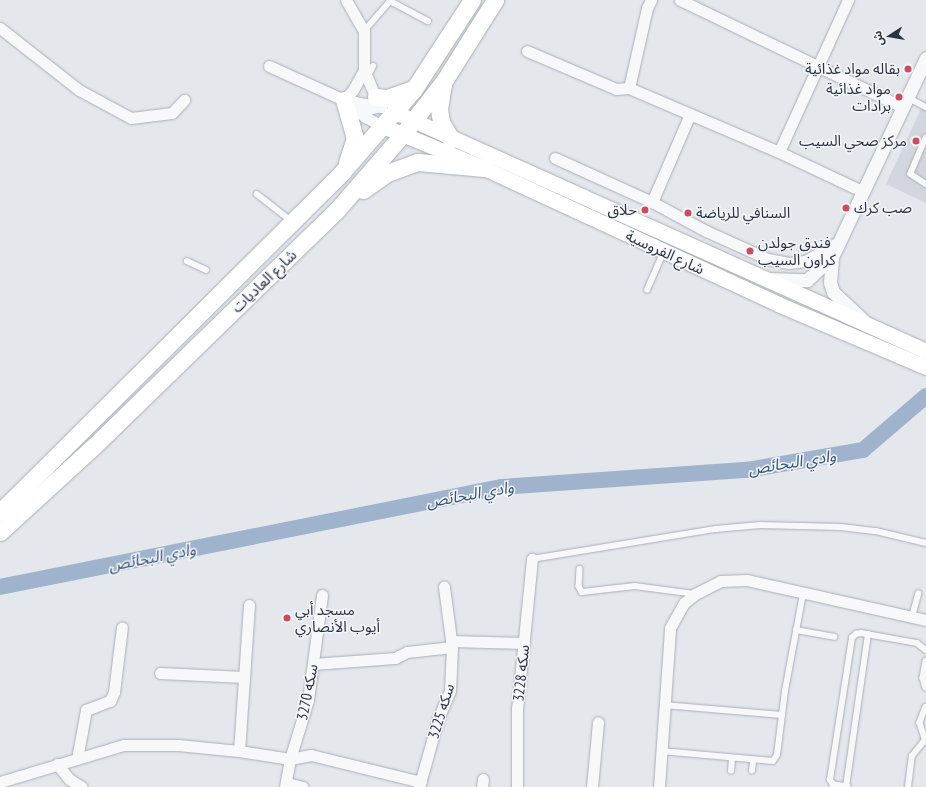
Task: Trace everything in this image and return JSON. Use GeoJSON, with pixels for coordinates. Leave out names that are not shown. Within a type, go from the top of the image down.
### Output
{"type":"FeatureCollection","features":[{"type":"Feature","properties":{"kind":"main road","name":"شارع العاديات"},"geometry":{"type":"LineString","coordinates":[[0,512],[293,223],[343,171],[414,89],[472,0]]}},
{"type":"Feature","properties":{"kind":"main road","name":"شارع العاديات"},"geometry":{"type":"LineString","coordinates":[[0,532],[105,435],[336,211],[403,134],[444,81],[495,0]]}},
{"type":"Feature","properties":{"kind":"main road"},"geometry":{"type":"LineString","coordinates":[[444,81],[439,109],[441,122],[451,139]]}},
{"type":"Feature","properties":{"kind":"main road"},"geometry":{"type":"LineString","coordinates":[[378,102],[414,89]]}},
{"type":"Feature","properties":{"kind":"main road"},"geometry":{"type":"LineString","coordinates":[[343,171],[354,148],[355,138],[344,100]]}},
{"type":"Feature","properties":{"kind":"main road","name":"شارع الفروسية"},"geometry":{"type":"LineString","coordinates":[[395,112],[451,139],[764,279],[875,334],[926,367]]}},
{"type":"Feature","properties":{"kind":"main road","name":"شارع الفروسية"},"geometry":{"type":"LineString","coordinates":[[383,126],[484,168],[778,304],[926,351]]}},
{"type":"Feature","properties":{"kind":"main road"},"geometry":{"type":"LineString","coordinates":[[336,211],[387,173],[405,165],[434,162],[484,168]]}},
{"type":"Feature","properties":{"kind":"street"},"geometry":{"type":"LineString","coordinates":[[346,0],[364,31],[368,71],[378,102]]}},
{"type":"Feature","properties":{"kind":"street"},"geometry":{"type":"LineString","coordinates":[[629,88],[647,8],[651,0]]}},
{"type":"Feature","properties":{"kind":"street"},"geometry":{"type":"LineString","coordinates":[[680,0],[816,65],[904,102]]}},
{"type":"Feature","properties":{"kind":"street"},"geometry":{"type":"LineString","coordinates":[[779,152],[816,65],[848,0]]}},
{"type":"Feature","properties":{"kind":"street"},"geometry":{"type":"LineString","coordinates":[[0,28],[79,90],[131,118],[155,117],[172,113],[184,100]]}},
{"type":"Feature","properties":{"kind":"street"},"geometry":{"type":"LineString","coordinates":[[527,51],[616,89],[629,88],[779,152],[862,191]]}},
{"type":"Feature","properties":{"kind":"street"},"geometry":{"type":"LineString","coordinates":[[764,279],[807,280],[832,257],[926,58]]}},
{"type":"Feature","properties":{"kind":"street"},"geometry":{"type":"LineString","coordinates":[[269,66],[344,100],[359,112],[383,126]]}},
{"type":"Feature","properties":{"kind":"street"},"geometry":{"type":"LineString","coordinates":[[344,100],[368,71]]}},
{"type":"Feature","properties":{"kind":"street"},"geometry":{"type":"LineString","coordinates":[[344,100],[378,102],[395,112]]}},
{"type":"Feature","properties":{"kind":"street"},"geometry":{"type":"LineString","coordinates":[[359,112],[378,102]]}},
{"type":"Feature","properties":{"kind":"street"},"geometry":{"type":"LineString","coordinates":[[652,202],[690,114]]}},
{"type":"Feature","properties":{"kind":"street"},"geometry":{"type":"LineString","coordinates":[[555,158],[652,202],[706,231],[768,259],[789,263],[804,261],[840,241]]}},
{"type":"Feature","properties":{"kind":"street"},"geometry":{"type":"LineString","coordinates":[[832,257],[830,282],[833,292],[875,334]]}},
{"type":"Feature","properties":{"kind":"street","name":"سكه 3228"},"geometry":{"type":"LineString","coordinates":[[517,787],[517,709],[532,559]]}},
{"type":"Feature","properties":{"kind":"street"},"geometry":{"type":"LineString","coordinates":[[660,787],[661,751],[670,628],[680,609],[695,594],[720,581],[734,579],[748,580],[803,594],[926,620]]}},
{"type":"Feature","properties":{"kind":"street","name":"سكه 3225"},"geometry":{"type":"LineString","coordinates":[[420,784],[438,719],[450,691],[451,644],[444,586]]}},
{"type":"Feature","properties":{"kind":"street","name":"سكه 3270"},"geometry":{"type":"LineString","coordinates":[[286,785],[290,759],[308,700],[322,595]]}},
{"type":"Feature","properties":{"kind":"street"},"geometry":{"type":"LineString","coordinates":[[239,751],[249,605]]}},
{"type":"Feature","properties":{"kind":"street"},"geometry":{"type":"LineString","coordinates":[[77,758],[86,710],[110,701],[114,692],[122,628]]}},
{"type":"Feature","properties":{"kind":"street"},"geometry":{"type":"LineString","coordinates":[[313,664],[395,658],[407,652],[451,644],[524,644]]}},
{"type":"Feature","properties":{"kind":"street"},"geometry":{"type":"LineString","coordinates":[[160,673],[244,677]]}},
{"type":"Feature","properties":{"kind":"street"},"geometry":{"type":"LineString","coordinates":[[592,787],[598,722]]}},
{"type":"Feature","properties":{"kind":"street"},"geometry":{"type":"LineString","coordinates":[[0,782],[122,745],[178,744],[290,759],[310,756],[420,784]]}},
{"type":"Feature","properties":{"kind":"street"},"geometry":{"type":"LineString","coordinates":[[57,764],[69,778],[82,787]]}},
{"type":"Feature","properties":{"kind":"street"},"geometry":{"type":"LineString","coordinates":[[286,785],[303,787]]}},
{"type":"Feature","properties":{"kind":"lane"},"geometry":{"type":"LineString","coordinates":[[364,31],[390,2],[428,20]]}},
{"type":"Feature","properties":{"kind":"lane"},"geometry":{"type":"LineString","coordinates":[[904,102],[926,107]]}},
{"type":"Feature","properties":{"kind":"lane"},"geometry":{"type":"LineString","coordinates":[[926,138],[910,174],[926,184]]}},
{"type":"Feature","properties":{"kind":"lane"},"geometry":{"type":"LineString","coordinates":[[257,194],[293,223]]}},
{"type":"Feature","properties":{"kind":"lane"},"geometry":{"type":"LineString","coordinates":[[647,290],[664,251]]}},
{"type":"Feature","properties":{"kind":"lane"},"geometry":{"type":"LineString","coordinates":[[187,261],[206,270]]}},
{"type":"Feature","properties":{"kind":"lane"},"geometry":{"type":"LineString","coordinates":[[532,559],[716,529],[760,525],[841,527],[876,531],[926,543]]}},
{"type":"Feature","properties":{"kind":"lane"},"geometry":{"type":"LineString","coordinates":[[580,569],[582,592],[635,586],[695,594]]}},
{"type":"Feature","properties":{"kind":"lane"},"geometry":{"type":"LineString","coordinates":[[661,751],[753,761],[771,762],[776,758],[803,594]]}},
{"type":"Feature","properties":{"kind":"lane"},"geometry":{"type":"LineString","coordinates":[[912,617],[918,594]]}},
{"type":"Feature","properties":{"kind":"lane"},"geometry":{"type":"LineString","coordinates":[[796,630],[834,637]]}},
{"type":"Feature","properties":{"kind":"lane"},"geometry":{"type":"LineString","coordinates":[[868,634],[847,787],[831,783],[852,638],[858,633],[868,634],[917,643],[926,650]]}},
{"type":"Feature","properties":{"kind":"lane"},"geometry":{"type":"LineString","coordinates":[[926,661],[923,678],[926,688]]}},
{"type":"Feature","properties":{"kind":"lane"},"geometry":{"type":"LineString","coordinates":[[664,705],[782,715]]}},
{"type":"Feature","properties":{"kind":"lane"},"geometry":{"type":"LineString","coordinates":[[908,787],[912,756],[926,740],[920,724],[926,707]]}},
{"type":"Feature","properties":{"kind":"lane"},"geometry":{"type":"LineString","coordinates":[[731,771],[732,759]]}},
{"type":"Feature","properties":{"kind":"lane"},"geometry":{"type":"LineString","coordinates":[[752,771],[753,761]]}},
{"type":"Feature","properties":{"kind":"shaded area","name":"مركز صحي السيب"},"geometry":{"type":"Polygon","coordinates":[[[926,98],[926,203],[886,184],[926,98]]]}},
{"type":"Feature","properties":{"kind":"waterway","name":"وادي البحائص"},"geometry":{"type":"LineString","coordinates":[[0,587],[502,487],[747,470],[863,450],[926,396]]}},
{"type":"Feature","properties":{"kind":"place","name":"بقاله مواد غذائية"},"geometry":{"type":"Point","coordinates":[908,69]}},
{"type":"Feature","properties":{"kind":"place","name":"مواد غذائية برادات"},"geometry":{"type":"Point","coordinates":[899,97]}},
{"type":"Feature","properties":{"kind":"place","name":"مركز صحي السيب"},"geometry":{"type":"Point","coordinates":[916,141]}},
{"type":"Feature","properties":{"kind":"place","name":"صب كرك"},"geometry":{"type":"Point","coordinates":[846,208]}},
{"type":"Feature","properties":{"kind":"place","name":"حلاق"},"geometry":{"type":"Point","coordinates":[645,210]}},
{"type":"Feature","properties":{"kind":"place","name":"السنافي للرياضة"},"geometry":{"type":"Point","coordinates":[688,213]}},
{"type":"Feature","properties":{"kind":"place","name":"فندق جولدن كراون السيب"},"geometry":{"type":"Point","coordinates":[750,251]}},
{"type":"Feature","properties":{"kind":"place","name":"مسجد أبي أيوب الأنصاري"},"geometry":{"type":"Point","coordinates":[287,618]}}]}
